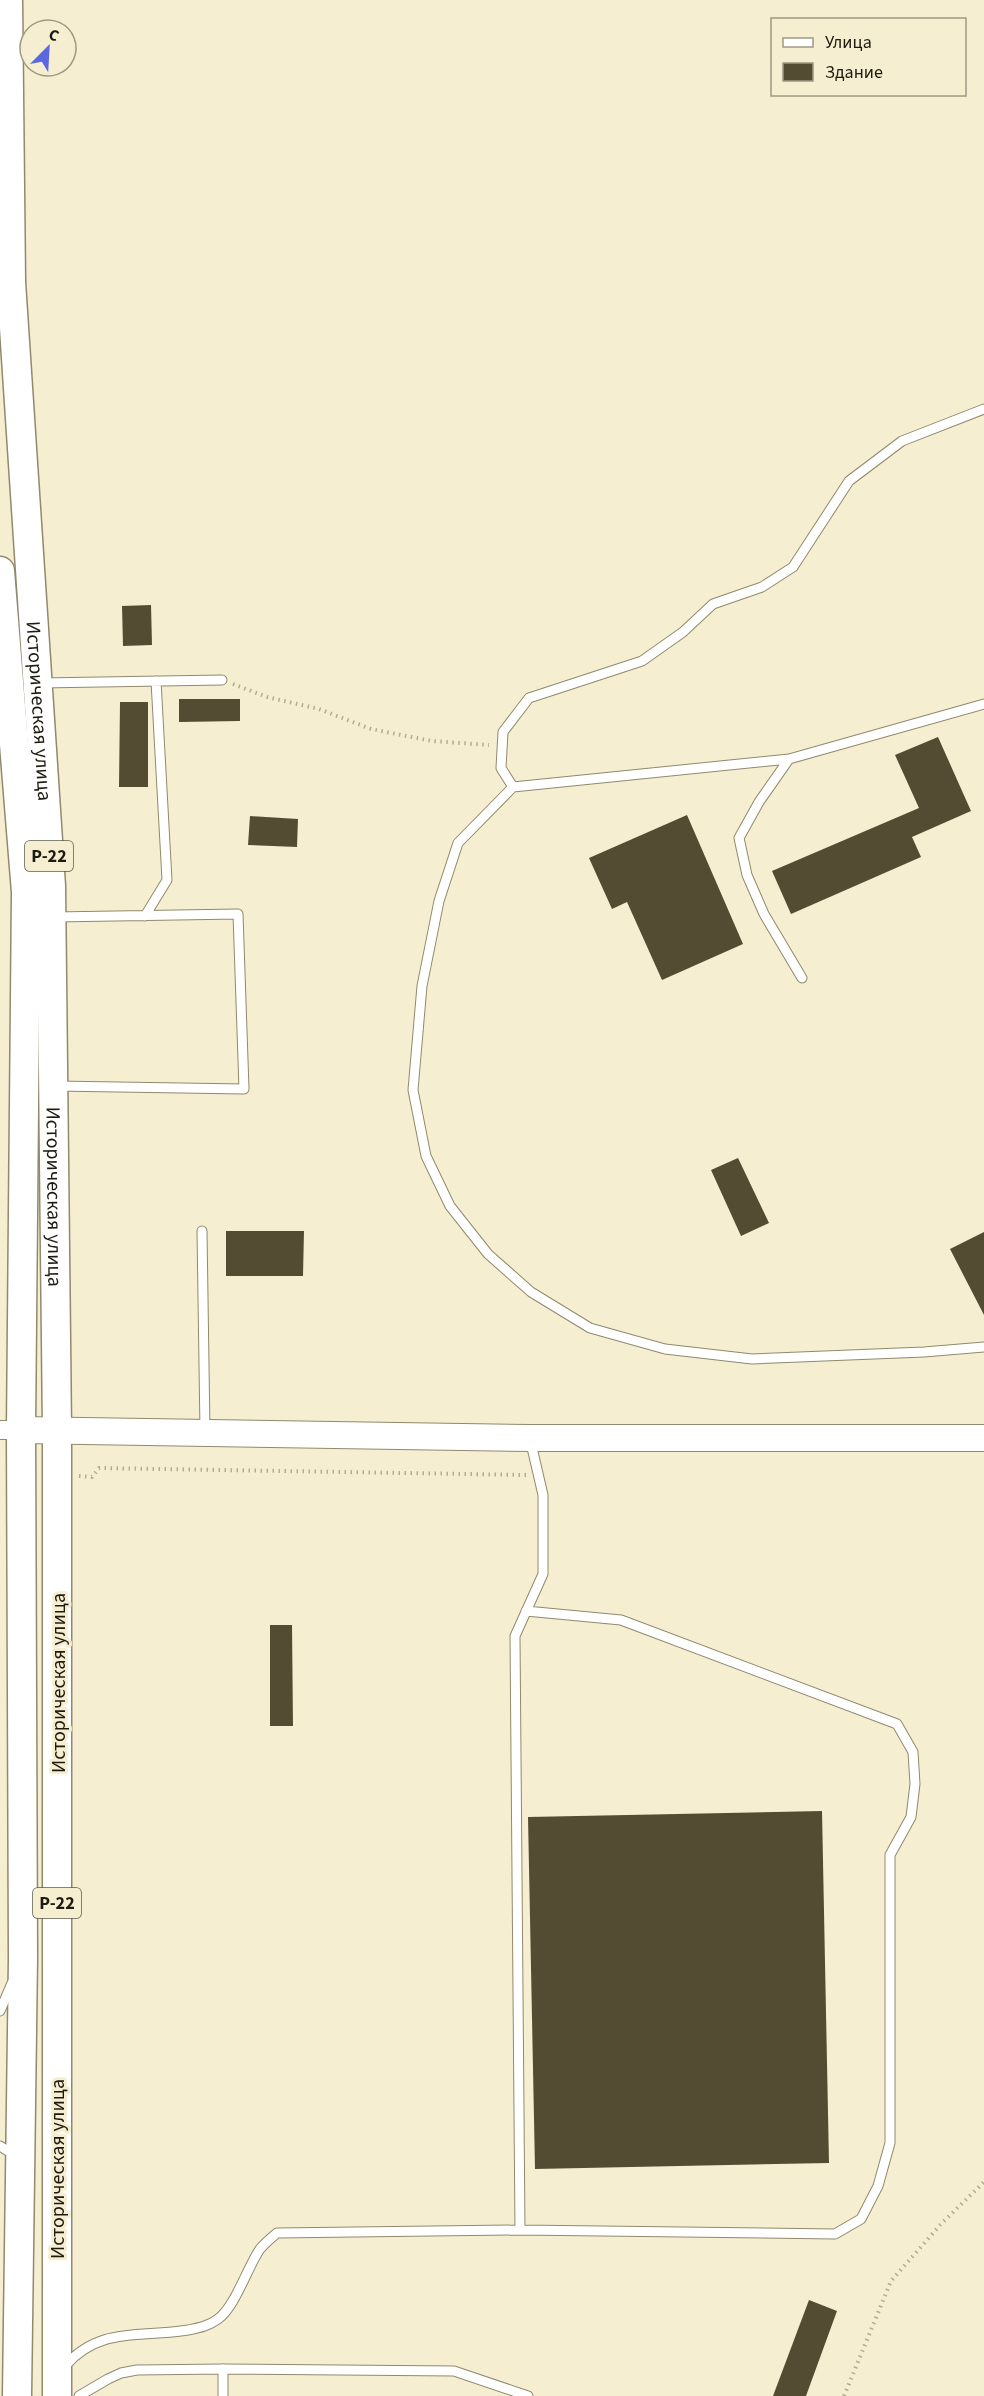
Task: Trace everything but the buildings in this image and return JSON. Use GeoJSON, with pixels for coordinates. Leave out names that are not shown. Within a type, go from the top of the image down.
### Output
{"type":"FeatureCollection","features":[{"type":"Feature","properties":{"kind":"highway","name":"Историческая улица"},"geometry":{"type":"LineString","coordinates":[[8,0],[11,282],[52,917],[57,1431],[57,2385]]}},
{"type":"Feature","properties":{"kind":"highway","name":"Историческая улица"},"geometry":{"type":"LineString","coordinates":[[0,571],[26,892],[11,1430],[23,1958],[10,2152],[14,2214],[17,2396]]}},
{"type":"Feature","properties":{"kind":"main road"},"geometry":{"type":"LineString","coordinates":[[11,1430],[530,1438],[984,1438]]}},
{"type":"Feature","properties":{"kind":"lane"},"geometry":{"type":"LineString","coordinates":[[513,787],[501,768],[503,732],[529,699],[642,661],[683,632],[712,604],[762,587],[793,567],[849,481],[902,441],[984,409]]}},
{"type":"Feature","properties":{"kind":"lane"},"geometry":{"type":"LineString","coordinates":[[38,683],[222,680]]}},
{"type":"Feature","properties":{"kind":"lane"},"geometry":{"type":"LineString","coordinates":[[145,916],[167,880],[156,681]]}},
{"type":"Feature","properties":{"kind":"lane"},"geometry":{"type":"LineString","coordinates":[[984,704],[789,759],[513,787],[458,843],[439,901],[422,986],[412,1090],[426,1156],[450,1206],[488,1254],[531,1292],[590,1328],[665,1349],[752,1359],[924,1352],[984,1347]]}},
{"type":"Feature","properties":{"kind":"lane"},"geometry":{"type":"LineString","coordinates":[[789,759],[759,802],[739,838],[747,875],[764,914],[802,978]]}},
{"type":"Feature","properties":{"kind":"lane"},"geometry":{"type":"LineString","coordinates":[[52,917],[238,914],[243,1089],[54,1086]]}},
{"type":"Feature","properties":{"kind":"lane"},"geometry":{"type":"LineString","coordinates":[[202,1231],[205,1433]]}},
{"type":"Feature","properties":{"kind":"lane"},"geometry":{"type":"LineString","coordinates":[[520,2230],[515,1636],[543,1574],[543,1495],[530,1438]]}},
{"type":"Feature","properties":{"kind":"lane"},"geometry":{"type":"LineString","coordinates":[[57,2385],[78,2351],[105,2339],[204,2327],[219,2319],[236,2294],[261,2248],[277,2233],[520,2230],[835,2234],[861,2219],[879,2186],[890,2143],[890,1855],[911,1817],[915,1784],[913,1752],[897,1724],[621,1620],[526,1611]]}},
{"type":"Feature","properties":{"kind":"lane"},"geometry":{"type":"LineString","coordinates":[[0,2011],[23,1958]]}},
{"type":"Feature","properties":{"kind":"lane"},"geometry":{"type":"LineString","coordinates":[[223,2369],[224,2396]]}},
{"type":"Feature","properties":{"kind":"lane"},"geometry":{"type":"LineString","coordinates":[[79,2396],[102,2381],[129,2371],[223,2369],[454,2371],[528,2396]]}},
{"type":"Feature","properties":{"kind":"path"},"geometry":{"type":"LineString","coordinates":[[222,680],[267,697],[319,709],[371,729],[432,741],[502,746]]}},
{"type":"Feature","properties":{"kind":"path"},"geometry":{"type":"LineString","coordinates":[[57,1475],[92,1476],[99,1468],[538,1476]]}},
{"type":"Feature","properties":{"kind":"path"},"geometry":{"type":"LineString","coordinates":[[844,2396],[891,2281],[941,2224],[984,2182]]}}]}
